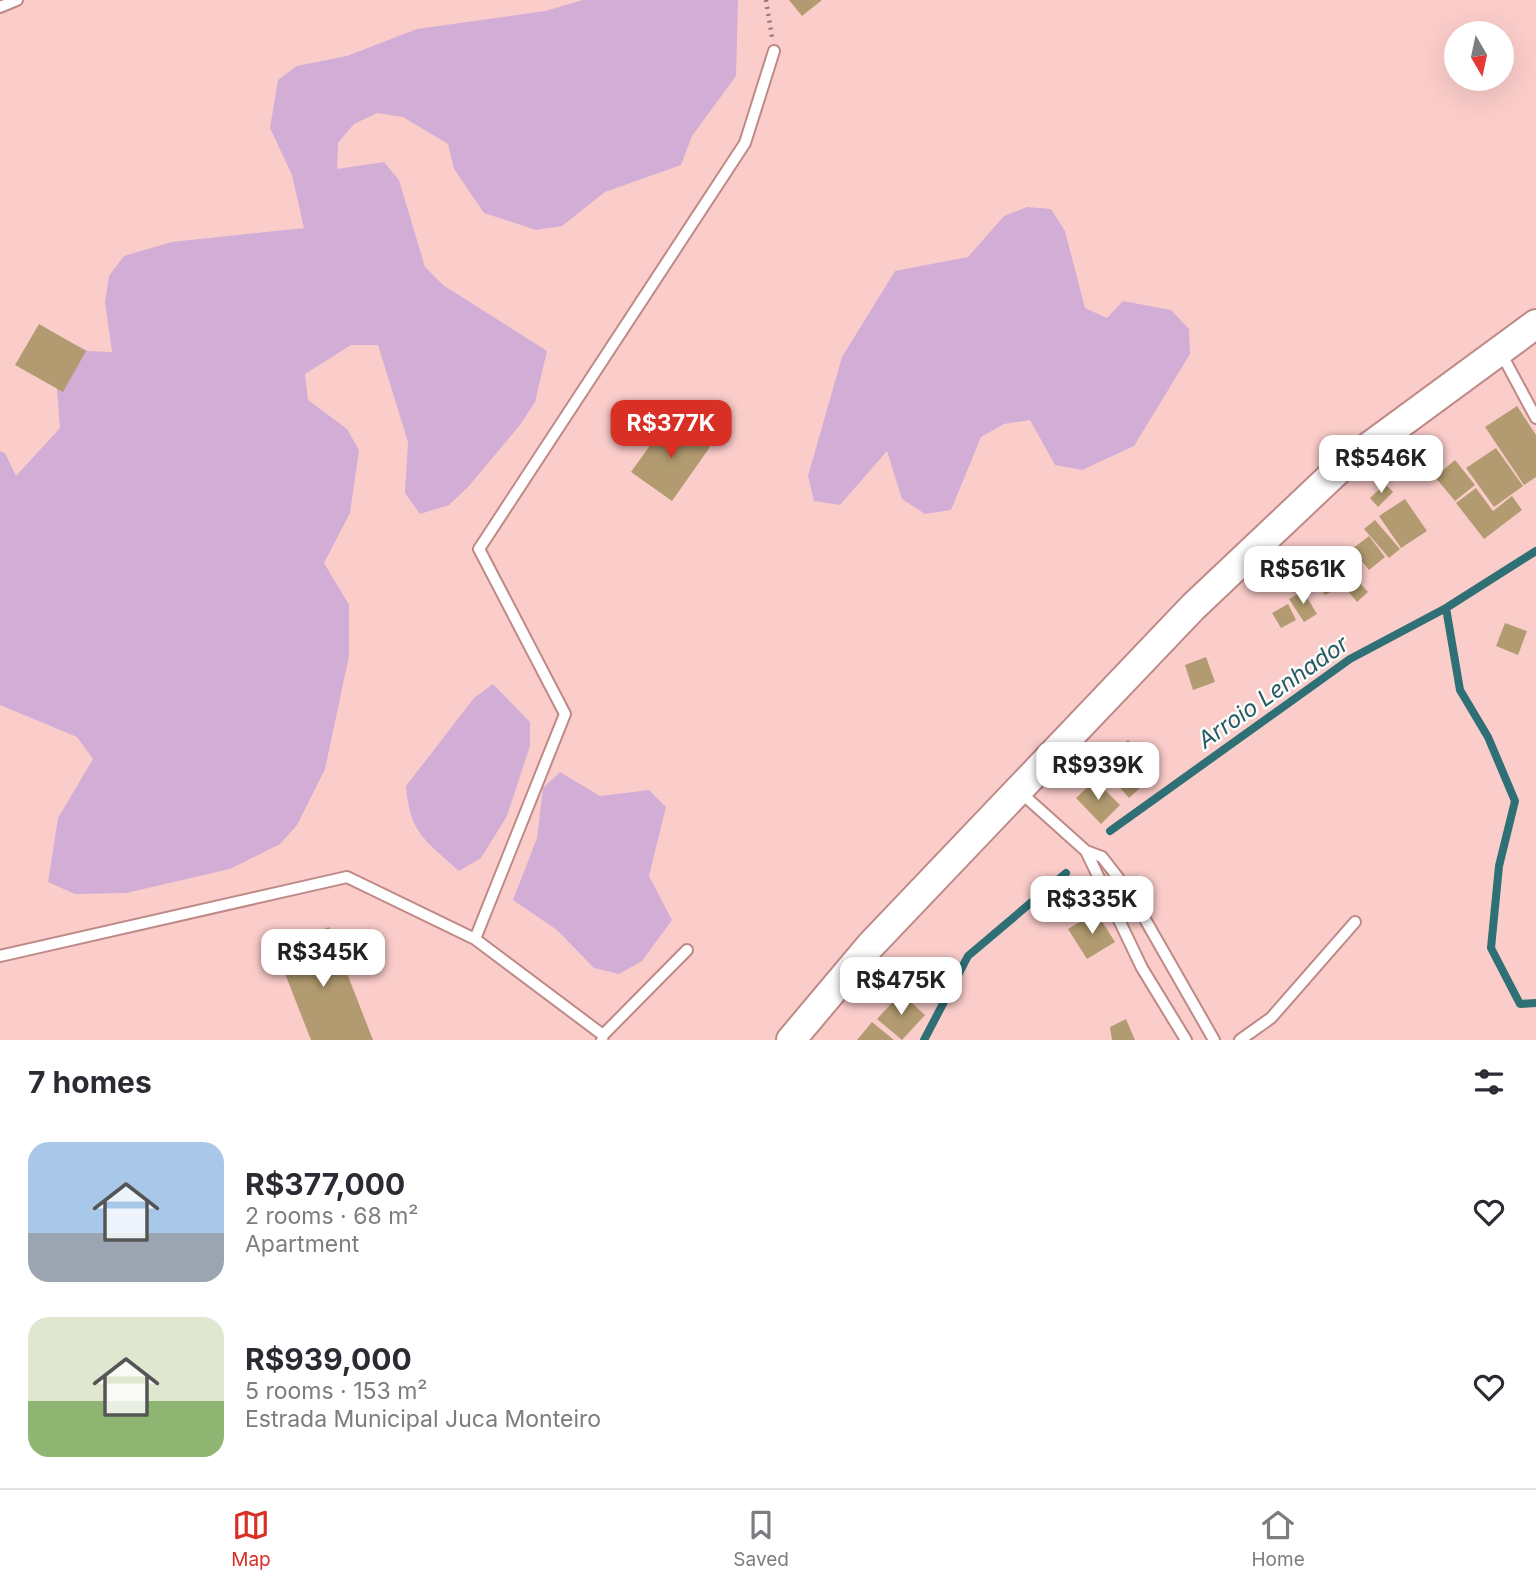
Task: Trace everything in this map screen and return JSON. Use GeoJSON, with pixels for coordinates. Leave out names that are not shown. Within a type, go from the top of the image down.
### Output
{"type":"FeatureCollection","features":[{"type":"Feature","properties":{"kind":"street"},"geometry":{"type":"LineString","coordinates":[[792,1040],[870,946],[1017,789],[1194,607],[1340,468],[1536,324]]}},
{"type":"Feature","properties":{"kind":"lane"},"geometry":{"type":"LineString","coordinates":[[0,7],[17,0]]}},
{"type":"Feature","properties":{"kind":"lane"},"geometry":{"type":"LineString","coordinates":[[475,939],[565,714],[479,549],[745,143],[774,51]]}},
{"type":"Feature","properties":{"kind":"lane"},"geometry":{"type":"LineString","coordinates":[[1500,351],[1536,418]]}},
{"type":"Feature","properties":{"kind":"lane"},"geometry":{"type":"LineString","coordinates":[[1017,789],[1086,851],[1102,857],[1130,893],[1214,1040]]}},
{"type":"Feature","properties":{"kind":"lane"},"geometry":{"type":"LineString","coordinates":[[1086,851],[1142,968],[1186,1040]]}},
{"type":"Feature","properties":{"kind":"lane"},"geometry":{"type":"LineString","coordinates":[[0,956],[347,877],[475,939],[602,1037],[687,950]]}},
{"type":"Feature","properties":{"kind":"lane"},"geometry":{"type":"LineString","coordinates":[[1240,1040],[1271,1018],[1355,922]]}},
{"type":"Feature","properties":{"kind":"path"},"geometry":{"type":"LineString","coordinates":[[766,0],[774,51]]}},
{"type":"Feature","properties":{"kind":"shaded area"},"geometry":{"type":"Polygon","coordinates":[[[583,0],[738,0],[736,76],[692,136],[681,165],[605,192],[562,226],[536,230],[484,213],[454,169],[448,144],[403,117],[377,113],[354,124],[338,143],[337,169],[384,162],[399,180],[425,267],[443,285],[547,351],[535,402],[520,425],[468,487],[449,505],[420,514],[405,493],[408,442],[378,345],[351,345],[305,374],[308,400],[347,429],[359,450],[350,513],[324,563],[349,605],[349,656],[325,769],[297,825],[280,844],[230,869],[126,893],[75,894],[48,882],[58,818],[93,759],[77,737],[0,705],[0,451],[5,453],[16,476],[60,428],[54,352],[44,329],[88,351],[112,352],[105,302],[109,276],[124,256],[172,242],[304,228],[292,175],[270,128],[278,80],[297,66],[347,56],[417,29],[545,11],[583,0]]]}},
{"type":"Feature","properties":{"kind":"shaded area"},"geometry":{"type":"Polygon","coordinates":[[[1027,207],[1051,209],[1065,231],[1085,308],[1107,318],[1123,301],[1171,310],[1189,329],[1190,354],[1134,446],[1082,470],[1055,465],[1030,420],[1004,424],[981,437],[951,510],[925,514],[902,499],[887,451],[840,505],[814,501],[808,476],[842,357],[895,271],[968,257],[1004,216],[1027,207]]]}},
{"type":"Feature","properties":{"kind":"shaded area"},"geometry":{"type":"Polygon","coordinates":[[[493,684],[530,722],[530,746],[507,816],[481,858],[459,871],[421,835],[411,815],[406,786],[474,698],[493,684]]]}},
{"type":"Feature","properties":{"kind":"shaded area"},"geometry":{"type":"Polygon","coordinates":[[[560,772],[600,796],[649,790],[666,807],[649,876],[672,920],[642,961],[619,974],[594,968],[557,930],[513,900],[537,838],[543,788],[560,772]]]}},
{"type":"Feature","properties":{"kind":"building"},"geometry":{"type":"Polygon","coordinates":[[[789,0],[822,0],[802,16],[789,0]]]}},
{"type":"Feature","properties":{"kind":"building"},"geometry":{"type":"Polygon","coordinates":[[[39,324],[86,351],[63,392],[15,365],[39,324]]]}},
{"type":"Feature","properties":{"kind":"building"},"geometry":{"type":"Polygon","coordinates":[[[1517,406],[1536,435],[1536,477],[1524,485],[1485,427],[1517,406]]]}},
{"type":"Feature","properties":{"kind":"building"},"geometry":{"type":"Polygon","coordinates":[[[669,419],[710,447],[672,501],[631,472],[669,419]]]}},
{"type":"Feature","properties":{"kind":"building"},"geometry":{"type":"Polygon","coordinates":[[[1496,448],[1523,486],[1494,507],[1466,468],[1496,448]]]}},
{"type":"Feature","properties":{"kind":"building"},"geometry":{"type":"Polygon","coordinates":[[[1455,460],[1475,485],[1455,501],[1435,477],[1455,460]]]}},
{"type":"Feature","properties":{"kind":"building"},"geometry":{"type":"Polygon","coordinates":[[[1385,484],[1393,492],[1378,507],[1370,498],[1385,484]]]}},
{"type":"Feature","properties":{"kind":"building"},"geometry":{"type":"Polygon","coordinates":[[[1476,488],[1493,511],[1512,496],[1522,510],[1484,539],[1456,503],[1476,488]]]}},
{"type":"Feature","properties":{"kind":"building"},"geometry":{"type":"Polygon","coordinates":[[[1405,499],[1427,531],[1401,548],[1379,516],[1405,499]]]}},
{"type":"Feature","properties":{"kind":"building"},"geometry":{"type":"Polygon","coordinates":[[[1375,520],[1400,549],[1389,558],[1364,529],[1375,520]]]}},
{"type":"Feature","properties":{"kind":"building"},"geometry":{"type":"Polygon","coordinates":[[[1369,536],[1385,557],[1369,570],[1352,549],[1369,536]]]}},
{"type":"Feature","properties":{"kind":"building"},"geometry":{"type":"Polygon","coordinates":[[[1341,573],[1347,583],[1325,595],[1319,585],[1341,573]]]}},
{"type":"Feature","properties":{"kind":"building"},"geometry":{"type":"Polygon","coordinates":[[[1358,581],[1368,592],[1357,602],[1347,590],[1358,581]]]}},
{"type":"Feature","properties":{"kind":"building"},"geometry":{"type":"Polygon","coordinates":[[[1303,591],[1317,614],[1304,622],[1289,599],[1303,591]]]}},
{"type":"Feature","properties":{"kind":"building"},"geometry":{"type":"Polygon","coordinates":[[[1288,604],[1296,620],[1281,628],[1272,613],[1288,604]]]}},
{"type":"Feature","properties":{"kind":"building"},"geometry":{"type":"Polygon","coordinates":[[[1505,623],[1527,631],[1518,655],[1496,646],[1505,623]]]}},
{"type":"Feature","properties":{"kind":"building"},"geometry":{"type":"Polygon","coordinates":[[[1206,657],[1215,682],[1193,690],[1185,665],[1206,657]]]}},
{"type":"Feature","properties":{"kind":"building"},"geometry":{"type":"Polygon","coordinates":[[[1128,740],[1157,773],[1129,798],[1100,765],[1128,740]]]}},
{"type":"Feature","properties":{"kind":"building"},"geometry":{"type":"Polygon","coordinates":[[[1095,780],[1120,805],[1101,824],[1076,798],[1095,780]]]}},
{"type":"Feature","properties":{"kind":"building"},"geometry":{"type":"Polygon","coordinates":[[[1096,912],[1115,942],[1087,959],[1068,929],[1096,912]]]}},
{"type":"Feature","properties":{"kind":"building"},"geometry":{"type":"Polygon","coordinates":[[[329,927],[373,1040],[311,1040],[275,948],[329,927]]]}},
{"type":"Feature","properties":{"kind":"building"},"geometry":{"type":"Polygon","coordinates":[[[901,993],[925,1015],[902,1040],[877,1019],[901,993]]]}},
{"type":"Feature","properties":{"kind":"building"},"geometry":{"type":"Polygon","coordinates":[[[1126,1019],[1135,1040],[1112,1040],[1110,1027],[1126,1019]]]}},
{"type":"Feature","properties":{"kind":"building"},"geometry":{"type":"Polygon","coordinates":[[[872,1022],[894,1040],[857,1040],[872,1022]]]}},
{"type":"Feature","properties":{"kind":"waterway","name":"Arroio Lenhador"},"geometry":{"type":"LineString","coordinates":[[1110,831],[1350,659],[1446,608],[1536,551]]}},
{"type":"Feature","properties":{"kind":"waterway"},"geometry":{"type":"LineString","coordinates":[[1446,608],[1460,690],[1488,737],[1515,801],[1499,866],[1491,948],[1520,1004],[1536,1003]]}},
{"type":"Feature","properties":{"kind":"waterway","name":"Arroio Lenhador"},"geometry":{"type":"LineString","coordinates":[[924,1040],[968,956],[1066,873]]}}]}
